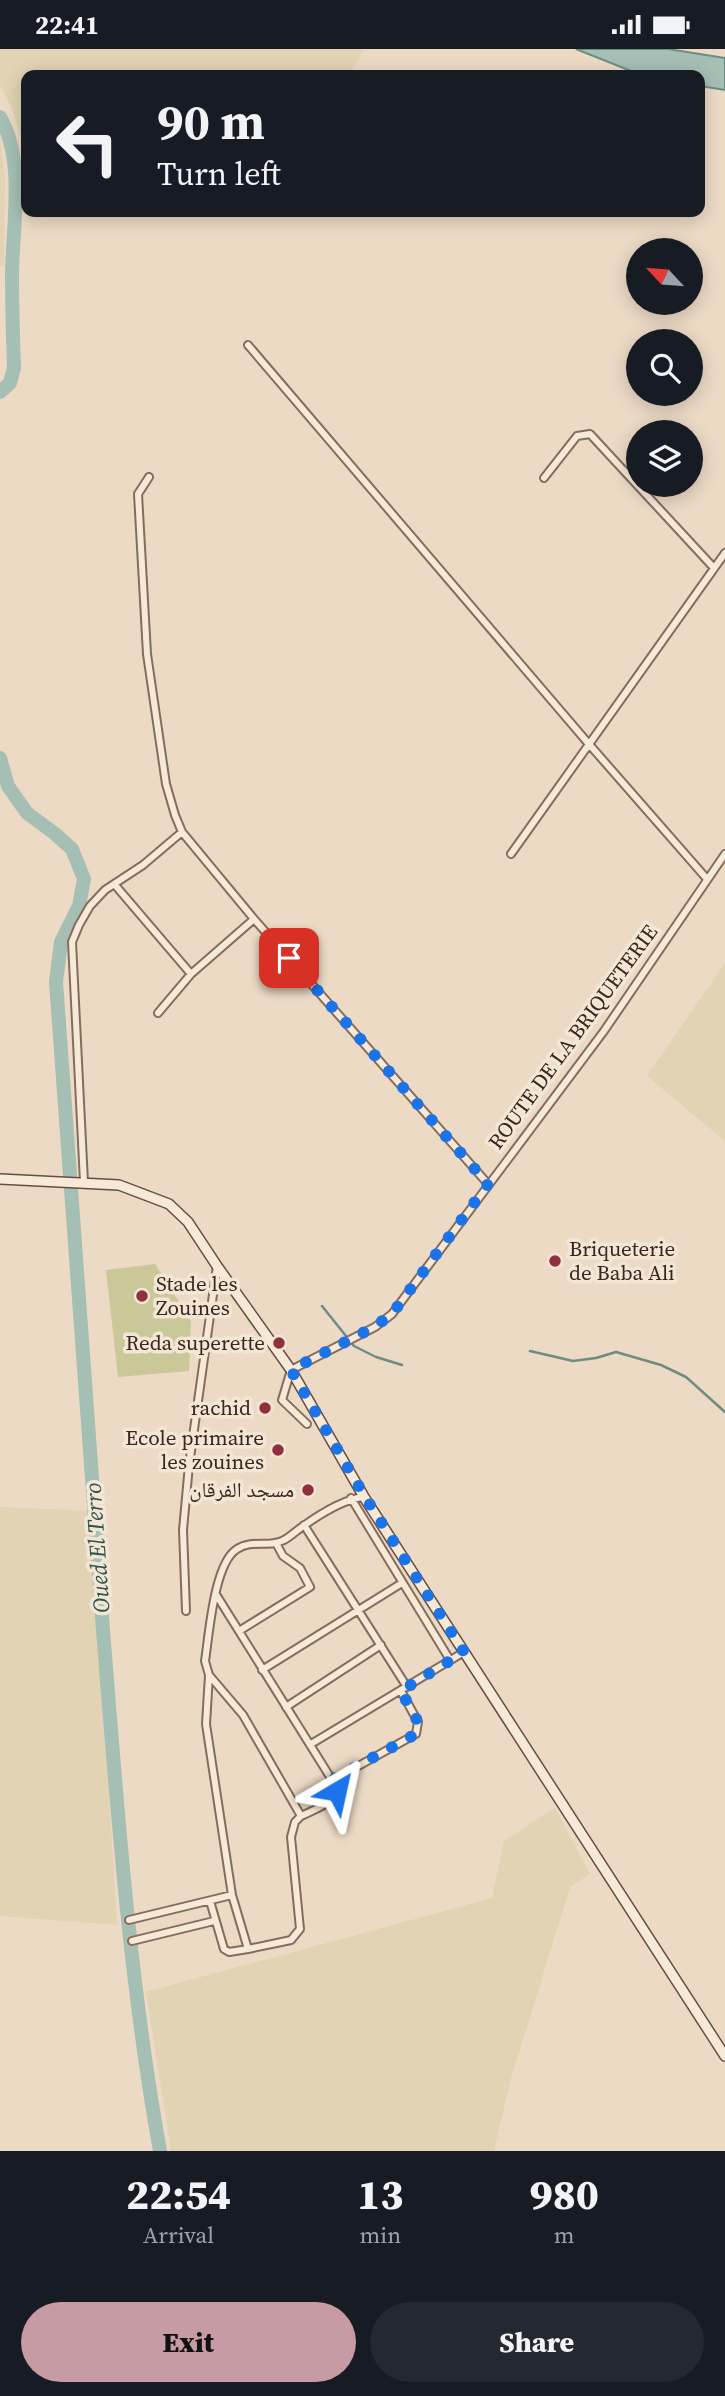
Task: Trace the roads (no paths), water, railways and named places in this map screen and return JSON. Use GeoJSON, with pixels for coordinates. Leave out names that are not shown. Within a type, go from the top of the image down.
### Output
{"type":"FeatureCollection","features":[{"type":"Feature","properties":{"kind":"main road"},"geometry":{"type":"LineString","coordinates":[[0,1179],[81,1182],[133,1189],[169,1205],[188,1222],[291,1370],[365,1497],[725,2056]]}},
{"type":"Feature","properties":{"kind":"street"},"geometry":{"type":"LineString","coordinates":[[248,345],[707,879]]}},
{"type":"Feature","properties":{"kind":"street"},"geometry":{"type":"LineString","coordinates":[[544,478],[577,436],[590,433],[714,568]]}},
{"type":"Feature","properties":{"kind":"street"},"geometry":{"type":"LineString","coordinates":[[149,477],[138,494],[147,654],[166,784],[182,832],[254,919],[488,1184]]}},
{"type":"Feature","properties":{"kind":"street"},"geometry":{"type":"LineString","coordinates":[[511,854],[725,553]]}},
{"type":"Feature","properties":{"kind":"street"},"geometry":{"type":"LineString","coordinates":[[81,1182],[72,942],[90,906],[105,890],[182,832]]}},
{"type":"Feature","properties":{"kind":"street","name":"ROUTE DE LA BRIQUETERIE"},"geometry":{"type":"LineString","coordinates":[[291,1370],[342,1345],[392,1314],[604,1031],[725,854]]}},
{"type":"Feature","properties":{"kind":"street"},"geometry":{"type":"LineString","coordinates":[[114,885],[191,974]]}},
{"type":"Feature","properties":{"kind":"street"},"geometry":{"type":"LineString","coordinates":[[158,1013],[191,974],[254,919]]}},
{"type":"Feature","properties":{"kind":"street"},"geometry":{"type":"LineString","coordinates":[[186,1611],[183,1530],[189,1465],[217,1266]]}},
{"type":"Feature","properties":{"kind":"street"},"geometry":{"type":"LineString","coordinates":[[291,1370],[282,1401],[307,1424]]}},
{"type":"Feature","properties":{"kind":"street"},"geometry":{"type":"LineString","coordinates":[[247,1949],[232,1895],[206,1724],[209,1675],[205,1661],[220,1576],[229,1554],[238,1548],[252,1543],[276,1543],[285,1540],[304,1525],[351,1498],[365,1497]]}},
{"type":"Feature","properties":{"kind":"street"},"geometry":{"type":"LineString","coordinates":[[351,1498],[450,1660]]}},
{"type":"Feature","properties":{"kind":"street"},"geometry":{"type":"LineString","coordinates":[[304,1525],[381,1645],[418,1722],[416,1734],[332,1780]]}},
{"type":"Feature","properties":{"kind":"street"},"geometry":{"type":"LineString","coordinates":[[239,1631],[310,1587],[300,1568],[283,1556],[276,1543]]}},
{"type":"Feature","properties":{"kind":"street"},"geometry":{"type":"LineString","coordinates":[[262,1669],[402,1583]]}},
{"type":"Feature","properties":{"kind":"street"},"geometry":{"type":"LineString","coordinates":[[210,1901],[224,1949],[229,1952],[291,1940],[298,1933],[300,1922],[291,1837],[295,1822],[335,1796],[337,1788],[216,1595]]}},
{"type":"Feature","properties":{"kind":"street"},"geometry":{"type":"LineString","coordinates":[[286,1707],[381,1645]]}},
{"type":"Feature","properties":{"kind":"street"},"geometry":{"type":"LineString","coordinates":[[311,1744],[464,1652]]}},
{"type":"Feature","properties":{"kind":"street"},"geometry":{"type":"LineString","coordinates":[[209,1675],[243,1715],[301,1816]]}},
{"type":"Feature","properties":{"kind":"street"},"geometry":{"type":"LineString","coordinates":[[129,1920],[232,1895]]}},
{"type":"Feature","properties":{"kind":"street"},"geometry":{"type":"LineString","coordinates":[[132,1941],[214,1921]]}},
{"type":"Feature","properties":{"kind":"waterway"},"geometry":{"type":"LineString","coordinates":[[0,117],[13,154],[16,195],[12,276],[14,368],[10,383],[0,392]]}},
{"type":"Feature","properties":{"kind":"waterway","name":"Oued El Terro"},"geometry":{"type":"LineString","coordinates":[[0,758],[8,786],[27,813],[72,849],[84,879],[79,906],[61,942],[56,982],[84,1387],[119,1826],[140,2021],[160,2151]]}},
{"type":"Feature","properties":{"kind":"waterway"},"geometry":{"type":"LineString","coordinates":[[322,1306],[354,1346],[376,1357],[402,1365]]}},
{"type":"Feature","properties":{"kind":"waterway"},"geometry":{"type":"LineString","coordinates":[[530,1351],[573,1361],[616,1352],[661,1365],[686,1377],[725,1412]]}},
{"type":"Feature","properties":{"kind":"place","name":"Briqueterie de Baba Ali"},"geometry":{"type":"Point","coordinates":[555,1261]}},
{"type":"Feature","properties":{"kind":"place","name":"Stade les Zouines"},"geometry":{"type":"Point","coordinates":[142,1296]}},
{"type":"Feature","properties":{"kind":"place","name":"Reda superette"},"geometry":{"type":"Point","coordinates":[279,1343]}},
{"type":"Feature","properties":{"kind":"place","name":"rachid"},"geometry":{"type":"Point","coordinates":[265,1408]}},
{"type":"Feature","properties":{"kind":"place","name":"Ecole primaire les zouines"},"geometry":{"type":"Point","coordinates":[278,1450]}},
{"type":"Feature","properties":{"kind":"place","name":"مسجد الفرقان"},"geometry":{"type":"Point","coordinates":[308,1490]}}]}
